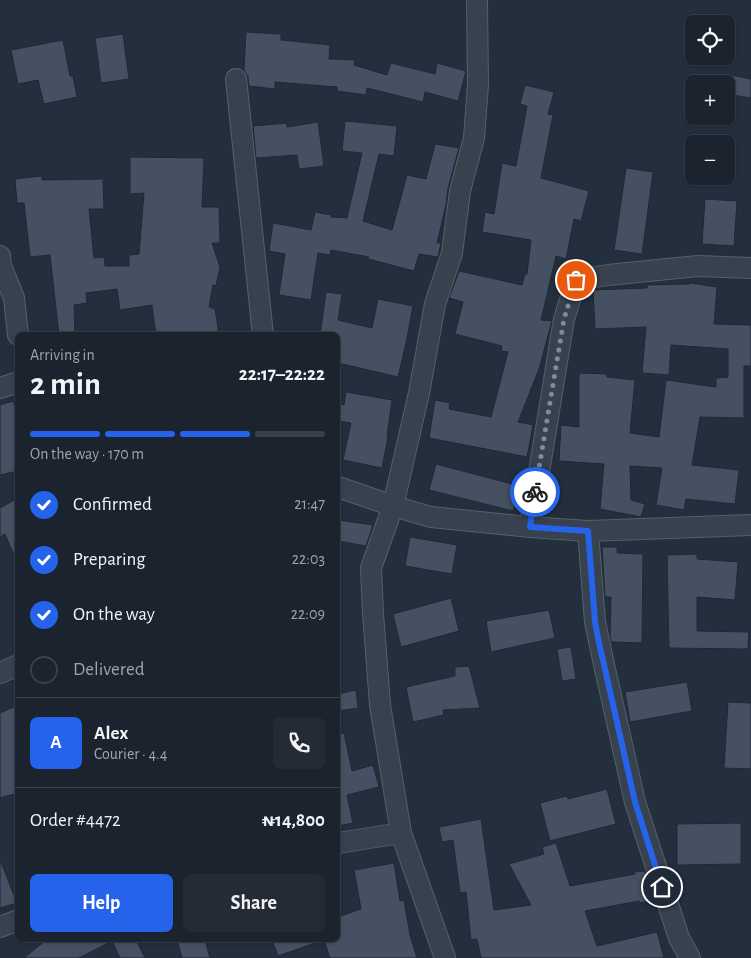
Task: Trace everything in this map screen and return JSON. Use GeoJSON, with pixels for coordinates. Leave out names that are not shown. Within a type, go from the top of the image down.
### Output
{"type":"FeatureCollection","features":[{"type":"Feature","properties":{"kind":"street"},"geometry":{"type":"LineString","coordinates":[[445,958],[401,834],[380,705],[371,568],[393,506],[435,304],[452,253],[460,191],[474,138],[478,84],[477,0]]}},
{"type":"Feature","properties":{"kind":"street"},"geometry":{"type":"LineString","coordinates":[[236,79],[263,332]]}},
{"type":"Feature","properties":{"kind":"street"},"geometry":{"type":"LineString","coordinates":[[0,256],[1,266],[14,298],[18,332]]}},
{"type":"Feature","properties":{"kind":"street"},"geometry":{"type":"LineString","coordinates":[[530,527],[564,319],[576,280],[698,266],[751,268]]}},
{"type":"Feature","properties":{"kind":"street"},"geometry":{"type":"LineString","coordinates":[[0,388],[15,383]]}},
{"type":"Feature","properties":{"kind":"street"},"geometry":{"type":"LineString","coordinates":[[340,488],[431,517],[530,527],[588,531],[751,525]]}},
{"type":"Feature","properties":{"kind":"street"},"geometry":{"type":"LineString","coordinates":[[588,531],[595,622],[635,802],[679,938],[690,958]]}},
{"type":"Feature","properties":{"kind":"street"},"geometry":{"type":"LineString","coordinates":[[0,673],[15,666]]}},
{"type":"Feature","properties":{"kind":"street"},"geometry":{"type":"LineString","coordinates":[[340,843],[401,834]]}},
{"type":"Feature","properties":{"kind":"street"},"geometry":{"type":"LineString","coordinates":[[0,927],[15,921]]}},
{"type":"Feature","properties":{"kind":"building"},"geometry":{"type":"Polygon","coordinates":[[[246,32],[281,34],[281,40],[330,45],[329,59],[355,60],[354,65],[387,75],[391,63],[435,74],[437,63],[466,71],[458,101],[425,92],[423,102],[367,88],[366,95],[337,91],[337,87],[275,82],[275,89],[249,86],[248,77],[244,70],[246,32]]]}},
{"type":"Feature","properties":{"kind":"building"},"geometry":{"type":"Polygon","coordinates":[[[123,34],[129,79],[101,83],[95,38],[123,34]]]}},
{"type":"Feature","properties":{"kind":"building"},"geometry":{"type":"Polygon","coordinates":[[[63,40],[70,76],[73,76],[77,97],[44,104],[38,80],[18,84],[11,50],[63,40]]]}},
{"type":"Feature","properties":{"kind":"building"},"geometry":{"type":"Polygon","coordinates":[[[735,76],[751,79],[751,98],[735,95],[735,76]]]}},
{"type":"Feature","properties":{"kind":"building"},"geometry":{"type":"Polygon","coordinates":[[[525,85],[554,92],[548,114],[553,115],[541,178],[589,191],[581,221],[574,219],[566,259],[556,256],[541,320],[552,321],[539,369],[518,422],[533,425],[527,457],[429,438],[435,400],[450,403],[449,409],[491,417],[508,352],[501,351],[502,346],[455,334],[463,302],[449,298],[459,271],[522,285],[525,274],[527,274],[531,240],[482,232],[485,212],[494,214],[502,163],[516,166],[527,106],[520,104],[525,85]]]}},
{"type":"Feature","properties":{"kind":"building"},"geometry":{"type":"Polygon","coordinates":[[[345,121],[397,126],[394,156],[379,154],[363,221],[392,230],[407,175],[426,179],[435,144],[459,148],[448,188],[437,243],[441,243],[438,257],[419,254],[414,271],[368,259],[369,257],[331,250],[330,255],[318,253],[311,300],[279,295],[285,254],[269,251],[273,223],[311,230],[315,212],[331,215],[331,217],[347,218],[362,153],[342,151],[345,121]]]}},
{"type":"Feature","properties":{"kind":"building"},"geometry":{"type":"Polygon","coordinates":[[[318,122],[324,166],[299,169],[297,155],[256,158],[253,126],[287,123],[287,127],[318,122]]]}},
{"type":"Feature","properties":{"kind":"building"},"geometry":{"type":"Polygon","coordinates":[[[130,157],[204,158],[202,207],[219,207],[220,243],[212,243],[220,267],[216,286],[213,285],[209,307],[215,309],[219,332],[156,332],[152,305],[120,310],[117,289],[86,293],[87,303],[74,305],[75,332],[59,332],[50,255],[30,257],[24,203],[17,203],[15,179],[42,176],[42,180],[103,179],[104,209],[89,209],[94,258],[104,257],[105,266],[129,266],[129,255],[139,254],[144,193],[130,194],[130,157]]]}},
{"type":"Feature","properties":{"kind":"building"},"geometry":{"type":"Polygon","coordinates":[[[626,168],[653,172],[642,254],[614,250],[626,168]]]}},
{"type":"Feature","properties":{"kind":"building"},"geometry":{"type":"Polygon","coordinates":[[[705,199],[737,201],[734,246],[702,244],[705,199]]]}},
{"type":"Feature","properties":{"kind":"building"},"geometry":{"type":"Polygon","coordinates":[[[691,283],[717,287],[714,324],[751,325],[751,366],[744,366],[744,418],[700,417],[692,465],[739,470],[735,504],[686,499],[684,510],[656,505],[662,468],[630,466],[631,500],[645,504],[641,517],[600,509],[604,464],[559,461],[561,425],[579,427],[579,373],[607,374],[607,377],[635,380],[630,433],[659,437],[666,380],[716,387],[716,378],[728,377],[728,349],[671,345],[669,375],[642,373],[646,327],[595,329],[593,290],[647,288],[647,285],[691,283]]]}},
{"type":"Feature","properties":{"kind":"building"},"geometry":{"type":"Polygon","coordinates":[[[326,292],[342,294],[338,320],[372,328],[378,299],[413,306],[398,377],[340,363],[340,332],[320,332],[326,292]]]}},
{"type":"Feature","properties":{"kind":"building"},"geometry":{"type":"Polygon","coordinates":[[[346,392],[392,400],[382,468],[343,460],[351,423],[340,421],[340,404],[344,405],[346,392]]]}},
{"type":"Feature","properties":{"kind":"building"},"geometry":{"type":"Polygon","coordinates":[[[13,401],[15,408],[15,472],[0,475],[0,405],[13,401]]]}},
{"type":"Feature","properties":{"kind":"building"},"geometry":{"type":"Polygon","coordinates":[[[436,464],[520,486],[513,511],[429,490],[436,464]]]}},
{"type":"Feature","properties":{"kind":"building"},"geometry":{"type":"Polygon","coordinates":[[[15,500],[15,558],[5,534],[0,537],[0,508],[15,500]]]}},
{"type":"Feature","properties":{"kind":"building"},"geometry":{"type":"Polygon","coordinates":[[[340,520],[373,525],[366,546],[340,541],[340,520]]]}},
{"type":"Feature","properties":{"kind":"building"},"geometry":{"type":"Polygon","coordinates":[[[410,537],[457,545],[452,574],[405,566],[410,537]]]}},
{"type":"Feature","properties":{"kind":"building"},"geometry":{"type":"Polygon","coordinates":[[[602,547],[617,547],[617,553],[643,554],[642,643],[611,642],[611,597],[605,597],[602,547]]]}},
{"type":"Feature","properties":{"kind":"building"},"geometry":{"type":"Polygon","coordinates":[[[697,554],[697,559],[738,562],[735,600],[697,597],[697,631],[749,632],[748,649],[669,648],[667,555],[697,554]]]}},
{"type":"Feature","properties":{"kind":"building"},"geometry":{"type":"Polygon","coordinates":[[[451,598],[459,631],[401,647],[393,614],[451,598]]]}},
{"type":"Feature","properties":{"kind":"building"},"geometry":{"type":"Polygon","coordinates":[[[549,610],[555,638],[491,652],[486,621],[549,610]]]}},
{"type":"Feature","properties":{"kind":"building"},"geometry":{"type":"Polygon","coordinates":[[[571,647],[576,679],[562,681],[557,649],[571,647]]]}},
{"type":"Feature","properties":{"kind":"building"},"geometry":{"type":"Polygon","coordinates":[[[469,666],[480,708],[443,710],[444,715],[413,722],[406,687],[455,676],[455,667],[469,666]]]}},
{"type":"Feature","properties":{"kind":"building"},"geometry":{"type":"Polygon","coordinates":[[[687,682],[692,711],[630,722],[625,692],[687,682]]]}},
{"type":"Feature","properties":{"kind":"building"},"geometry":{"type":"Polygon","coordinates":[[[356,690],[358,708],[340,711],[340,694],[356,690]]]}},
{"type":"Feature","properties":{"kind":"building"},"geometry":{"type":"Polygon","coordinates":[[[728,702],[751,703],[751,769],[724,768],[728,702]]]}},
{"type":"Feature","properties":{"kind":"building"},"geometry":{"type":"Polygon","coordinates":[[[15,706],[15,794],[0,798],[0,713],[15,706]]]}},
{"type":"Feature","properties":{"kind":"building"},"geometry":{"type":"Polygon","coordinates":[[[344,733],[352,771],[373,765],[379,787],[347,795],[353,823],[340,826],[340,734],[344,733]]]}},
{"type":"Feature","properties":{"kind":"building"},"geometry":{"type":"Polygon","coordinates":[[[607,789],[616,824],[550,841],[540,803],[567,796],[568,799],[607,789]]]}},
{"type":"Feature","properties":{"kind":"building"},"geometry":{"type":"Polygon","coordinates":[[[481,819],[494,910],[531,905],[509,864],[544,854],[542,847],[556,843],[570,886],[645,871],[653,901],[639,903],[639,901],[585,911],[597,946],[657,932],[664,958],[481,958],[477,939],[471,940],[466,892],[460,893],[453,840],[442,842],[439,827],[481,819]]]}},
{"type":"Feature","properties":{"kind":"building"},"geometry":{"type":"Polygon","coordinates":[[[741,823],[741,864],[677,865],[677,824],[741,823]]]}},
{"type":"Feature","properties":{"kind":"building"},"geometry":{"type":"Polygon","coordinates":[[[1,862],[15,898],[15,904],[0,908],[1,862]]]}},
{"type":"Feature","properties":{"kind":"building"},"geometry":{"type":"Polygon","coordinates":[[[394,863],[400,901],[404,900],[410,935],[417,958],[330,958],[325,942],[340,942],[340,916],[361,909],[354,870],[394,863]]]}},
{"type":"Feature","properties":{"kind":"building"},"geometry":{"type":"Polygon","coordinates":[[[44,942],[110,942],[79,958],[24,958],[44,942]]]}},
{"type":"Feature","properties":{"kind":"building"},"geometry":{"type":"Polygon","coordinates":[[[112,942],[137,942],[145,958],[120,958],[112,942]]]}},
{"type":"Feature","properties":{"kind":"building"},"geometry":{"type":"Polygon","coordinates":[[[178,942],[206,942],[210,958],[182,958],[178,942]]]}},
{"type":"Feature","properties":{"kind":"building"},"geometry":{"type":"Polygon","coordinates":[[[273,942],[318,942],[278,956],[273,942]]]}},
{"type":"Feature","properties":{"kind":"way so far"},"geometry":{"type":"LineString","coordinates":[[535,492],[564,319],[576,280]]}},
{"type":"Feature","properties":{"kind":"route"},"geometry":{"type":"LineString","coordinates":[[535,492],[530,527],[588,531],[598,638],[635,802],[662,887]]}}]}
